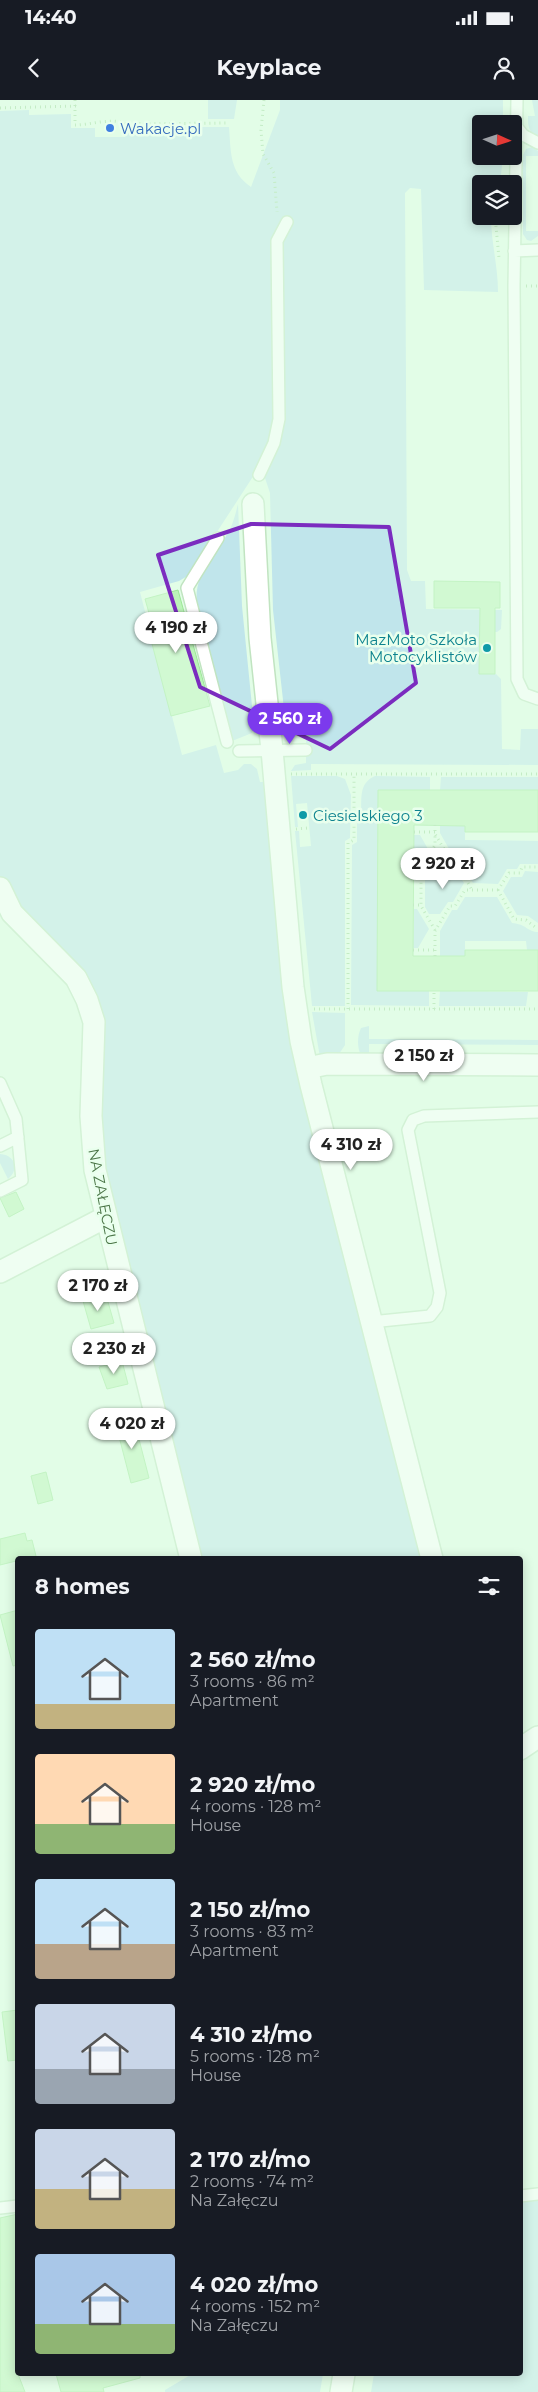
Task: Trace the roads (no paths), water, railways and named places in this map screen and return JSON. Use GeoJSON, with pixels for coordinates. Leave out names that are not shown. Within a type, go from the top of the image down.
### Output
{"type":"FeatureCollection","features":[{"type":"Feature","properties":{"kind":"street"},"geometry":{"type":"LineString","coordinates":[[253,504],[260,638],[293,987],[307,1068],[431,1556]]}},
{"type":"Feature","properties":{"kind":"street","name":"NA ZAŁĘCZU"},"geometry":{"type":"LineString","coordinates":[[0,888],[12,913],[76,978],[94,1022],[92,1131],[95,1170],[191,1556]]}},
{"type":"Feature","properties":{"kind":"street"},"geometry":{"type":"LineString","coordinates":[[307,1068],[326,1064],[538,1065]]}},
{"type":"Feature","properties":{"kind":"street"},"geometry":{"type":"LineString","coordinates":[[0,1272],[106,1217]]}},
{"type":"Feature","properties":{"kind":"street"},"geometry":{"type":"LineString","coordinates":[[523,1747],[538,1737]]}},
{"type":"Feature","properties":{"kind":"street"},"geometry":{"type":"LineString","coordinates":[[341,2392],[344,2376]]}},
{"type":"Feature","properties":{"kind":"lane"},"geometry":{"type":"LineString","coordinates":[[516,115],[517,100]]}},
{"type":"Feature","properties":{"kind":"lane"},"geometry":{"type":"LineString","coordinates":[[522,134],[538,143]]}},
{"type":"Feature","properties":{"kind":"lane"},"geometry":{"type":"LineString","coordinates":[[515,165],[514,251],[517,679],[524,694],[538,699]]}},
{"type":"Feature","properties":{"kind":"lane"},"geometry":{"type":"LineString","coordinates":[[259,475],[274,443],[279,419],[277,242],[284,226]]}},
{"type":"Feature","properties":{"kind":"lane"},"geometry":{"type":"LineString","coordinates":[[514,251],[538,250]]}},
{"type":"Feature","properties":{"kind":"lane"},"geometry":{"type":"LineString","coordinates":[[218,538],[187,588],[227,742]]}},
{"type":"Feature","properties":{"kind":"lane"},"geometry":{"type":"LineString","coordinates":[[238,751],[306,750]]}},
{"type":"Feature","properties":{"kind":"lane"},"geometry":{"type":"LineString","coordinates":[[0,1084],[13,1110],[18,1137],[22,1180],[0,1191]]}},
{"type":"Feature","properties":{"kind":"lane"},"geometry":{"type":"LineString","coordinates":[[371,1322],[430,1316],[437,1307],[440,1294],[408,1130],[413,1120],[424,1116],[538,1112]]}},
{"type":"Feature","properties":{"kind":"lane"},"geometry":{"type":"LineString","coordinates":[[0,1146],[18,1137]]}},
{"type":"Feature","properties":{"kind":"lane"},"geometry":{"type":"LineString","coordinates":[[523,2196],[538,2194]]}},
{"type":"Feature","properties":{"kind":"lane"},"geometry":{"type":"LineString","coordinates":[[0,2208],[15,2206]]}},
{"type":"Feature","properties":{"kind":"place","name":"Wakacje.pl"},"geometry":{"type":"Point","coordinates":[110,128]}},
{"type":"Feature","properties":{"kind":"place","name":"MazMoto Szkoła Motocyklistów"},"geometry":{"type":"Point","coordinates":[487,648]}},
{"type":"Feature","properties":{"kind":"place","name":"Ciesielskiego 3"},"geometry":{"type":"Point","coordinates":[303,815]}}]}
